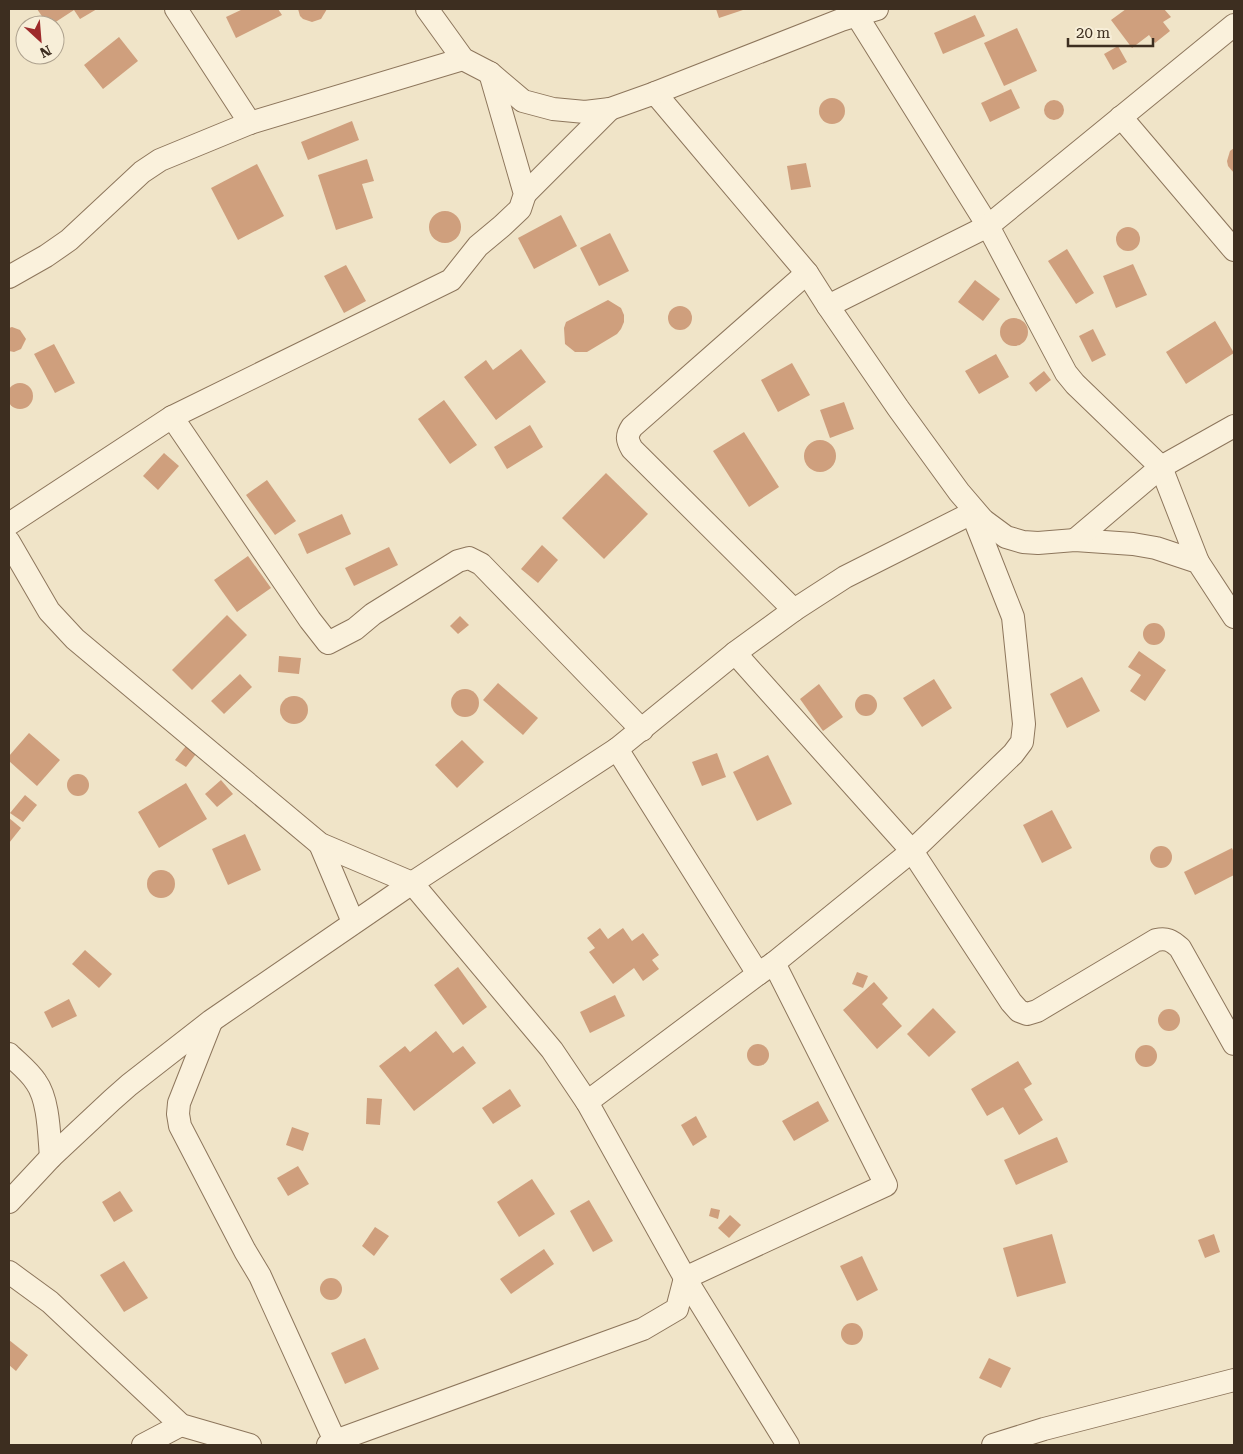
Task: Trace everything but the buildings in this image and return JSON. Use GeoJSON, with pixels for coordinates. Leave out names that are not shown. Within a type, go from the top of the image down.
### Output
{"type":"FeatureCollection","features":[{"type":"Feature","properties":{"kind":"street"},"geometry":{"type":"LineString","coordinates":[[176,9],[250,123]]}},
{"type":"Feature","properties":{"kind":"street"},"geometry":{"type":"LineString","coordinates":[[427,9],[463,59],[490,73],[523,101],[553,110],[585,112],[610,109],[841,20],[867,13],[988,226],[1066,373],[1161,467],[1198,562],[1234,617]]}},
{"type":"Feature","properties":{"kind":"street"},"geometry":{"type":"LineString","coordinates":[[828,306],[988,226],[1234,25]]}},
{"type":"Feature","properties":{"kind":"street"},"geometry":{"type":"LineString","coordinates":[[9,278],[46,256],[68,240],[142,172],[160,160],[250,123],[463,59]]}},
{"type":"Feature","properties":{"kind":"street"},"geometry":{"type":"LineString","coordinates":[[490,73],[525,194]]}},
{"type":"Feature","properties":{"kind":"street"},"geometry":{"type":"LineString","coordinates":[[655,93],[807,273],[828,306],[977,516],[1006,537],[1023,542],[1038,543],[1075,540],[1133,544],[1156,548],[1198,562]]}},
{"type":"Feature","properties":{"kind":"street"},"geometry":{"type":"LineString","coordinates":[[9,524],[172,417],[451,280],[478,246],[520,209],[525,194],[610,109]]}},
{"type":"Feature","properties":{"kind":"street"},"geometry":{"type":"LineString","coordinates":[[1120,117],[1234,250]]}},
{"type":"Feature","properties":{"kind":"street"},"geometry":{"type":"LineString","coordinates":[[794,610],[632,449],[628,442],[627,434],[632,427],[807,273]]}},
{"type":"Feature","properties":{"kind":"street"},"geometry":{"type":"LineString","coordinates":[[172,417],[310,620],[328,643],[355,629],[373,614],[458,561],[469,558],[481,564],[642,730]]}},
{"type":"Feature","properties":{"kind":"street"},"geometry":{"type":"LineString","coordinates":[[1075,540],[1161,467],[1222,431],[1234,426]]}},
{"type":"Feature","properties":{"kind":"street"},"geometry":{"type":"LineString","coordinates":[[9,1202],[51,1157],[129,1085],[212,1021],[353,922],[617,749],[735,653],[794,610],[845,577],[977,516]]}},
{"type":"Feature","properties":{"kind":"street"},"geometry":{"type":"LineString","coordinates":[[587,1102],[766,968],[912,851],[1013,754],[1022,742],[1024,724],[1013,618],[977,516]]}},
{"type":"Feature","properties":{"kind":"street"},"geometry":{"type":"LineString","coordinates":[[9,542],[49,611],[68,632],[320,844],[412,883],[552,1050],[587,1102],[685,1278],[788,1445]]}},
{"type":"Feature","properties":{"kind":"street"},"geometry":{"type":"LineString","coordinates":[[735,653],[912,851],[1011,1002],[1019,1011],[1027,1014],[1037,1011],[1156,940],[1166,938],[1173,941],[1180,948],[1234,1044]]}},
{"type":"Feature","properties":{"kind":"street"},"geometry":{"type":"LineString","coordinates":[[617,749],[766,968],[886,1184],[685,1278]]}},
{"type":"Feature","properties":{"kind":"street"},"geometry":{"type":"LineString","coordinates":[[320,844],[353,922]]}},
{"type":"Feature","properties":{"kind":"street"},"geometry":{"type":"LineString","coordinates":[[212,1021],[179,1103],[180,1126],[260,1276],[331,1443],[643,1329],[677,1309],[685,1278]]}},
{"type":"Feature","properties":{"kind":"street"},"geometry":{"type":"LineString","coordinates":[[9,1054],[38,1083],[44,1097],[51,1157]]}},
{"type":"Feature","properties":{"kind":"street"},"geometry":{"type":"LineString","coordinates":[[9,1272],[50,1302],[181,1425],[250,1445]]}},
{"type":"Feature","properties":{"kind":"street"},"geometry":{"type":"LineString","coordinates":[[992,1445],[1044,1429],[1234,1380]]}},
{"type":"Feature","properties":{"kind":"street"},"geometry":{"type":"LineString","coordinates":[[143,1445],[181,1425]]}}]}
